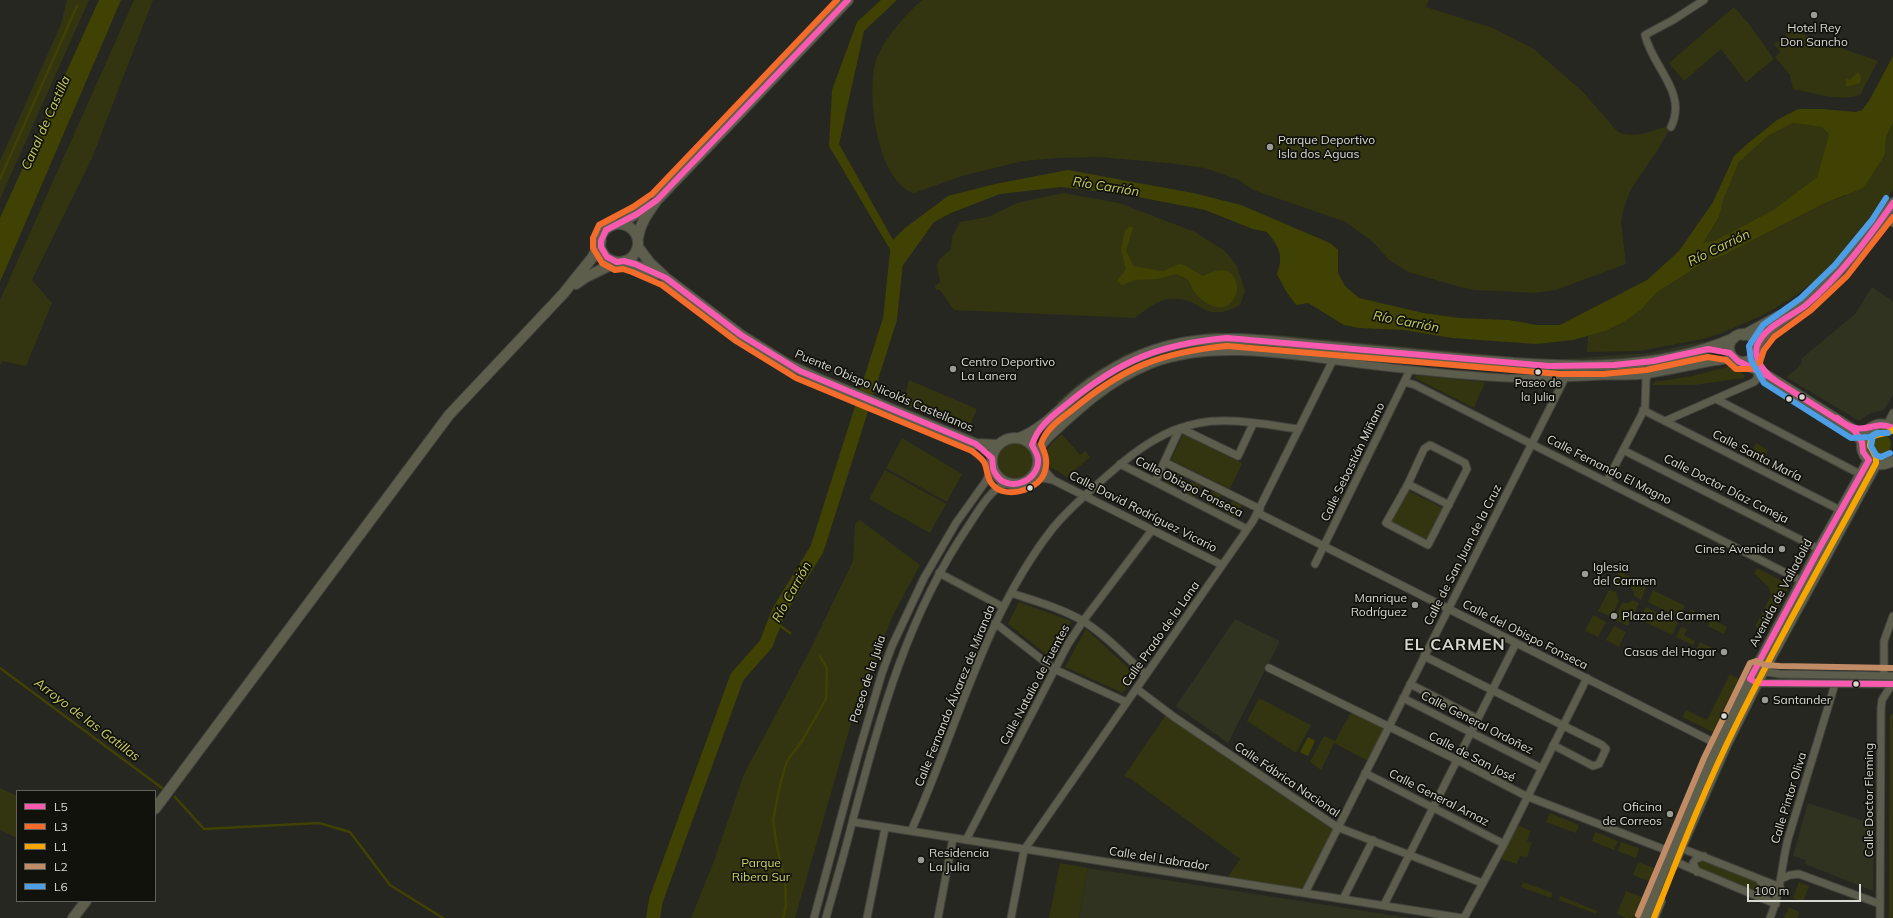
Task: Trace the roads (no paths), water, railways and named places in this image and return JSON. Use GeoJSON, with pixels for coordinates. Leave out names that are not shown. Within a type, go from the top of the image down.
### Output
{"type":"FeatureCollection","features":[{"type":"Feature","properties":{"kind":"main road"},"geometry":{"type":"LineString","coordinates":[[563,294],[586,276],[633,256],[638,243],[640,227],[643,219],[657,200],[848,0]]}},
{"type":"Feature","properties":{"kind":"main road"},"geometry":{"type":"LineString","coordinates":[[156,808],[449,415],[563,294],[592,258],[606,230],[611,226],[620,224],[657,200]]}},
{"type":"Feature","properties":{"kind":"main road"},"geometry":{"type":"LineString","coordinates":[[1735,358],[1751,360],[1768,331],[1806,304],[1845,266],[1893,203]]}},
{"type":"Feature","properties":{"kind":"main road"},"geometry":{"type":"LineString","coordinates":[[620,224],[631,228],[638,243]]}},
{"type":"Feature","properties":{"kind":"main road"},"geometry":{"type":"LineString","coordinates":[[601,241],[601,247],[607,257],[620,261]]}},
{"type":"Feature","properties":{"kind":"main road","name":"Puente Obispo Nicolás Castellanos"},"geometry":{"type":"LineString","coordinates":[[638,243],[650,263],[666,278],[762,349],[789,365],[819,379],[976,444],[992,458]]}},
{"type":"Feature","properties":{"kind":"main road","name":"Puente Obispo Nicolás Castellanos"},"geometry":{"type":"LineString","coordinates":[[620,261],[649,270],[666,278]]}},
{"type":"Feature","properties":{"kind":"main road"},"geometry":{"type":"LineString","coordinates":[[1708,350],[1739,336],[1793,307],[1831,280]]}},
{"type":"Feature","properties":{"kind":"main road"},"geometry":{"type":"LineString","coordinates":[[1739,336],[1752,338],[1768,376]]}},
{"type":"Feature","properties":{"kind":"main road"},"geometry":{"type":"LineString","coordinates":[[1735,358],[1730,345],[1739,336]]}},
{"type":"Feature","properties":{"kind":"main road"},"geometry":{"type":"LineString","coordinates":[[1019,438],[1039,428],[1080,392],[1121,364],[1159,348],[1200,340],[1227,338],[1264,340],[1549,366],[1614,365],[1653,361],[1716,349],[1768,376],[1854,430],[1862,442]]}},
{"type":"Feature","properties":{"kind":"main road"},"geometry":{"type":"LineString","coordinates":[[1854,430],[1869,428],[1877,425],[1890,426]]}},
{"type":"Feature","properties":{"kind":"main road"},"geometry":{"type":"LineString","coordinates":[[1032,445],[1019,438],[1010,438],[998,445],[994,450],[992,468],[998,477],[1006,483],[1021,484],[1034,476],[1038,460],[1032,445],[1033,437],[1039,428]]}},
{"type":"Feature","properties":{"kind":"main road"},"geometry":{"type":"LineString","coordinates":[[1869,428],[1864,434],[1862,442],[1863,452],[1872,462],[1883,465],[1893,461]]}},
{"type":"Feature","properties":{"kind":"main road","name":"Puente Obispo Nicolás Castellanos"},"geometry":{"type":"LineString","coordinates":[[976,444],[998,445]]}},
{"type":"Feature","properties":{"kind":"main road","name":"Avenida de Valladolid"},"geometry":{"type":"LineString","coordinates":[[1653,918],[1673,857],[1681,848],[1754,681],[1802,581],[1860,474],[1872,462]]}},
{"type":"Feature","properties":{"kind":"main road","name":"Avenida de Valladolid"},"geometry":{"type":"LineString","coordinates":[[1759,671],[1872,462]]}},
{"type":"Feature","properties":{"kind":"main road","name":"Avenida de Valladolid"},"geometry":{"type":"LineString","coordinates":[[1645,918],[1673,857],[1718,744],[1754,681]]}},
{"type":"Feature","properties":{"kind":"main road"},"geometry":{"type":"LineString","coordinates":[[73,918],[85,902]]}},
{"type":"Feature","properties":{"kind":"street"},"geometry":{"type":"LineString","coordinates":[[1671,127],[1676,116],[1676,107],[1672,90],[1646,40],[1645,35],[1673,20],[1704,0]]}},
{"type":"Feature","properties":{"kind":"street"},"geometry":{"type":"LineString","coordinates":[[1883,217],[1893,223]]}},
{"type":"Feature","properties":{"kind":"street"},"geometry":{"type":"LineString","coordinates":[[1038,460],[1042,446],[1049,438],[1098,393],[1143,369],[1173,358],[1202,352],[1225,351],[1333,360],[1410,370],[1506,378],[1565,378],[1648,375],[1735,358]]}},
{"type":"Feature","properties":{"kind":"street","name":"Calle Prado de la Lana"},"geometry":{"type":"LineString","coordinates":[[1011,918],[1024,850],[1259,511],[1333,360]]}},
{"type":"Feature","properties":{"kind":"street","name":"Calle Sebastián Miñano"},"geometry":{"type":"LineString","coordinates":[[1315,564],[1410,370]]}},
{"type":"Feature","properties":{"kind":"street"},"geometry":{"type":"LineString","coordinates":[[1664,421],[1754,382],[1757,379],[1758,371]]}},
{"type":"Feature","properties":{"kind":"street"},"geometry":{"type":"LineString","coordinates":[[1607,481],[1643,410],[1648,375]]}},
{"type":"Feature","properties":{"kind":"street","name":"Calle de San Juan de la Cruz"},"geometry":{"type":"LineString","coordinates":[[1305,893],[1565,378]]}},
{"type":"Feature","properties":{"kind":"street","name":"Calle Fernando El Magno"},"geometry":{"type":"LineString","coordinates":[[1405,382],[1415,384],[1802,581]]}},
{"type":"Feature","properties":{"kind":"street"},"geometry":{"type":"LineString","coordinates":[[1716,399],[1860,474]]}},
{"type":"Feature","properties":{"kind":"street","name":"Calle Santa María"},"geometry":{"type":"LineString","coordinates":[[1643,410],[1840,510]]}},
{"type":"Feature","properties":{"kind":"street"},"geometry":{"type":"LineString","coordinates":[[1890,426],[1893,413]]}},
{"type":"Feature","properties":{"kind":"street","name":"Calle Fernando Álvarez de Miranda"},"geometry":{"type":"LineString","coordinates":[[911,831],[995,623],[1030,560],[1053,527],[1084,495],[1120,464],[1166,433],[1200,422],[1253,424],[1299,429]]}},
{"type":"Feature","properties":{"kind":"street"},"geometry":{"type":"LineString","coordinates":[[1155,482],[1180,428],[1238,456],[1253,424]]}},
{"type":"Feature","properties":{"kind":"street"},"geometry":{"type":"LineString","coordinates":[[1430,445],[1465,463],[1467,469],[1449,505],[1428,544],[1386,523],[1408,484],[1424,449],[1430,445]]}},
{"type":"Feature","properties":{"kind":"street","name":"Calle Doctor Díaz Caneja"},"geometry":{"type":"LineString","coordinates":[[1623,450],[1819,549]]}},
{"type":"Feature","properties":{"kind":"street","name":"Calle David Rodríguez Vicario"},"geometry":{"type":"LineString","coordinates":[[1038,460],[1053,480]]}},
{"type":"Feature","properties":{"kind":"street","name":"Calle Obispo Fonseca"},"geometry":{"type":"LineString","coordinates":[[1164,462],[1259,511]]}},
{"type":"Feature","properties":{"kind":"street","name":"Calle Obispo Fonseca"},"geometry":{"type":"LineString","coordinates":[[1120,464],[1247,529]]}},
{"type":"Feature","properties":{"kind":"street","name":"Paseo de la Julia"},"geometry":{"type":"LineString","coordinates":[[814,918],[857,758],[882,673],[892,646],[928,571],[956,523],[986,481],[992,468]]}},
{"type":"Feature","properties":{"kind":"street","name":"Calle David Rodríguez Vicario"},"geometry":{"type":"LineString","coordinates":[[1034,476],[1053,480],[1222,565]]}},
{"type":"Feature","properties":{"kind":"street","name":"Paseo de la Julia"},"geometry":{"type":"LineString","coordinates":[[826,918],[880,719],[901,654],[924,602],[939,573],[988,498],[996,489],[1006,483]]}},
{"type":"Feature","properties":{"kind":"street"},"geometry":{"type":"LineString","coordinates":[[1408,484],[1449,505]]}},
{"type":"Feature","properties":{"kind":"street","name":"Calle del Obispo Fonseca"},"geometry":{"type":"LineString","coordinates":[[1259,511],[1324,546],[1718,744]]}},
{"type":"Feature","properties":{"kind":"street","name":"Calle Natalio de Fuentes"},"geometry":{"type":"LineString","coordinates":[[966,840],[1054,669],[1083,621],[1152,530]]}},
{"type":"Feature","properties":{"kind":"street"},"geometry":{"type":"LineString","coordinates":[[939,573],[1003,607]]}},
{"type":"Feature","properties":{"kind":"street"},"geometry":{"type":"LineString","coordinates":[[1011,593],[1056,609],[1083,621],[1100,633],[1146,675]]}},
{"type":"Feature","properties":{"kind":"street"},"geometry":{"type":"LineString","coordinates":[[1884,676],[1884,642],[1893,616]]}},
{"type":"Feature","properties":{"kind":"street"},"geometry":{"type":"LineString","coordinates":[[995,623],[1054,669],[1126,702]]}},
{"type":"Feature","properties":{"kind":"street"},"geometry":{"type":"LineString","coordinates":[[1384,905],[1458,761],[1516,643]]}},
{"type":"Feature","properties":{"kind":"street"},"geometry":{"type":"LineString","coordinates":[[1424,656],[1563,725],[1602,745],[1606,749],[1599,764],[1593,766],[1552,745]]}},
{"type":"Feature","properties":{"kind":"street","name":"Calle de San José"},"geometry":{"type":"LineString","coordinates":[[1269,668],[1526,796],[1673,857],[1697,872],[1776,904]]}},
{"type":"Feature","properties":{"kind":"street"},"geometry":{"type":"LineString","coordinates":[[1759,671],[1893,676]]}},
{"type":"Feature","properties":{"kind":"street"},"geometry":{"type":"LineString","coordinates":[[1463,918],[1504,844],[1526,796],[1586,678]]}},
{"type":"Feature","properties":{"kind":"street"},"geometry":{"type":"LineString","coordinates":[[1754,681],[1835,684],[1892,684]]}},
{"type":"Feature","properties":{"kind":"street"},"geometry":{"type":"LineString","coordinates":[[1410,684],[1478,719]]}},
{"type":"Feature","properties":{"kind":"street","name":"Calle Pintor Oliva"},"geometry":{"type":"LineString","coordinates":[[1770,918],[1776,904],[1780,887],[1783,857],[1788,839],[1835,684]]}},
{"type":"Feature","properties":{"kind":"street","name":"Calle Doctor Fleming"},"geometry":{"type":"LineString","coordinates":[[1880,918],[1881,708],[1882,700],[1892,684]]}},
{"type":"Feature","properties":{"kind":"street","name":"Calle Fábrica Nacional"},"geometry":{"type":"LineString","coordinates":[[1137,689],[1174,717],[1337,827],[1482,883]]}},
{"type":"Feature","properties":{"kind":"street","name":"Calle General Ordoñez"},"geometry":{"type":"LineString","coordinates":[[1403,698],[1541,768]]}},
{"type":"Feature","properties":{"kind":"street","name":"Calle General Arnaz"},"geometry":{"type":"LineString","coordinates":[[1365,773],[1504,844]]}},
{"type":"Feature","properties":{"kind":"street","name":"Calle del Labrador"},"geometry":{"type":"LineString","coordinates":[[853,822],[1463,918]]}},
{"type":"Feature","properties":{"kind":"street"},"geometry":{"type":"LineString","coordinates":[[867,918],[885,828]]}},
{"type":"Feature","properties":{"kind":"street"},"geometry":{"type":"LineString","coordinates":[[938,918],[953,838]]}},
{"type":"Feature","properties":{"kind":"street"},"geometry":{"type":"LineString","coordinates":[[1342,898],[1373,840]]}},
{"type":"Feature","properties":{"kind":"street"},"geometry":{"type":"LineString","coordinates":[[1681,848],[1780,887]]}},
{"type":"Feature","properties":{"kind":"street"},"geometry":{"type":"LineString","coordinates":[[1697,872],[1693,863],[1696,859],[1704,856]]}},
{"type":"Feature","properties":{"kind":"street"},"geometry":{"type":"LineString","coordinates":[[1781,879],[1790,875],[1799,874],[1880,904]]}},
{"type":"Feature","properties":{"kind":"street"},"geometry":{"type":"LineString","coordinates":[[1755,895],[1760,894],[1764,887],[1759,878]]}},
{"type":"Feature","properties":{"kind":"water","name":"Canal de Castilla"},"geometry":{"type":"Polygon","coordinates":[[[99,0],[121,0],[0,282],[0,218],[99,0]]]}},
{"type":"Feature","properties":{"kind":"water"},"geometry":{"type":"Polygon","coordinates":[[[881,0],[897,0],[864,31],[839,144],[893,240],[905,228],[948,196],[995,184],[1068,170],[1193,193],[1241,205],[1330,243],[1338,250],[1338,273],[1345,286],[1359,298],[1423,313],[1459,318],[1509,320],[1537,325],[1560,325],[1647,280],[1679,251],[1713,202],[1734,156],[1746,145],[1777,120],[1798,109],[1822,109],[1856,112],[1862,110],[1869,101],[1893,56],[1893,123],[1886,137],[1885,155],[1863,188],[1823,204],[1724,255],[1703,263],[1656,293],[1642,309],[1622,323],[1605,331],[1573,340],[1536,344],[1452,338],[1404,330],[1359,328],[1344,325],[1308,303],[1297,305],[1288,295],[1277,274],[1280,256],[1275,242],[1267,232],[1253,229],[1205,210],[1123,194],[1061,187],[1000,194],[951,213],[934,222],[901,268],[829,146],[832,90],[857,22],[881,0]],[[1793,123],[1768,136],[1739,162],[1724,198],[1719,217],[1703,243],[1716,240],[1773,210],[1817,177],[1829,135],[1822,127],[1793,123]]]}},
{"type":"Feature","properties":{"kind":"water"},"geometry":{"type":"Polygon","coordinates":[[[1858,72],[1861,76],[1860,83],[1846,87],[1846,79],[1850,80],[1858,72]]]}},
{"type":"Feature","properties":{"kind":"water"},"geometry":{"type":"Polygon","coordinates":[[[1130,226],[1133,228],[1126,250],[1133,266],[1163,271],[1179,264],[1184,265],[1203,276],[1212,272],[1222,270],[1226,271],[1233,276],[1237,285],[1237,291],[1233,300],[1228,305],[1223,307],[1212,306],[1197,295],[1188,280],[1176,274],[1157,279],[1135,280],[1122,285],[1117,281],[1126,269],[1121,250],[1125,230],[1130,226]]]}},
{"type":"Feature","properties":{"kind":"water"},"geometry":{"type":"Polygon","coordinates":[[[1881,434],[1888,437],[1891,444],[1888,451],[1881,454],[1874,451],[1871,444],[1874,437],[1881,434]]]}},
{"type":"Feature","properties":{"kind":"water"},"geometry":{"type":"Polygon","coordinates":[[[1308,737],[1315,741],[1308,756],[1300,752],[1308,737]]]}},
{"type":"Feature","properties":{"kind":"waterway","name":"Arroyo de las Gatillas"},"geometry":{"type":"LineString","coordinates":[[0,179],[77,6]]}},
{"type":"Feature","properties":{"kind":"waterway","name":"Río Carrión"},"geometry":{"type":"LineString","coordinates":[[653,918],[656,900],[737,677],[766,644],[779,611],[817,549],[890,319],[897,252],[904,244]]}},
{"type":"Feature","properties":{"kind":"waterway"},"geometry":{"type":"LineString","coordinates":[[775,622],[790,633]]}},
{"type":"Feature","properties":{"kind":"waterway"},"geometry":{"type":"LineString","coordinates":[[783,918],[786,905],[785,880],[777,847],[773,820],[781,781],[787,761],[802,741],[826,699],[827,669],[820,656]]}},
{"type":"Feature","properties":{"kind":"waterway","name":"Arroyo de las Gatillas"},"geometry":{"type":"LineString","coordinates":[[0,668],[162,788]]}},
{"type":"Feature","properties":{"kind":"waterway","name":"Arroyo de las Gatillas"},"geometry":{"type":"LineString","coordinates":[[175,797],[204,829],[319,823],[350,832],[390,885],[443,918]]}},
{"type":"Feature","properties":{"kind":"place","name":"Hotel Rey Don Sancho"},"geometry":{"type":"Point","coordinates":[1814,15]}},
{"type":"Feature","properties":{"kind":"place","name":"Parque Deportivo Isla dos Aguas"},"geometry":{"type":"Point","coordinates":[1270,147]}},
{"type":"Feature","properties":{"kind":"place","name":"Centro Deportivo La Lanera"},"geometry":{"type":"Point","coordinates":[953,369]}},
{"type":"Feature","properties":{"kind":"place","name":"Paseo de la Julia"},"geometry":{"type":"Point","coordinates":[1538,372]}},
{"type":"Feature","properties":{"kind":"place","name":"Cines Avenida"},"geometry":{"type":"Point","coordinates":[1782,549]}},
{"type":"Feature","properties":{"kind":"place","name":"Iglesia del Carmen"},"geometry":{"type":"Point","coordinates":[1585,574]}},
{"type":"Feature","properties":{"kind":"place","name":"Manrique Rodríguez"},"geometry":{"type":"Point","coordinates":[1415,605]}},
{"type":"Feature","properties":{"kind":"place","name":"Plaza del Carmen"},"geometry":{"type":"Point","coordinates":[1614,616]}},
{"type":"Feature","properties":{"kind":"place","name":"Casas del Hogar"},"geometry":{"type":"Point","coordinates":[1724,652]}},
{"type":"Feature","properties":{"kind":"place","name":"Santander"},"geometry":{"type":"Point","coordinates":[1765,700]}},
{"type":"Feature","properties":{"kind":"place","name":"Oficina de Correos"},"geometry":{"type":"Point","coordinates":[1670,814]}},
{"type":"Feature","properties":{"kind":"place","name":"Residencia La Julia"},"geometry":{"type":"Point","coordinates":[921,860]}},
{"type":"Feature","properties":{"kind":"district","name":"EL CARMEN"},"geometry":{"type":"Point","coordinates":[1455,645]}},
{"type":"Feature","properties":{"kind":"park label","name":"Parque Ribera Sur"},"geometry":{"type":"Point","coordinates":[761,870]}}]}
